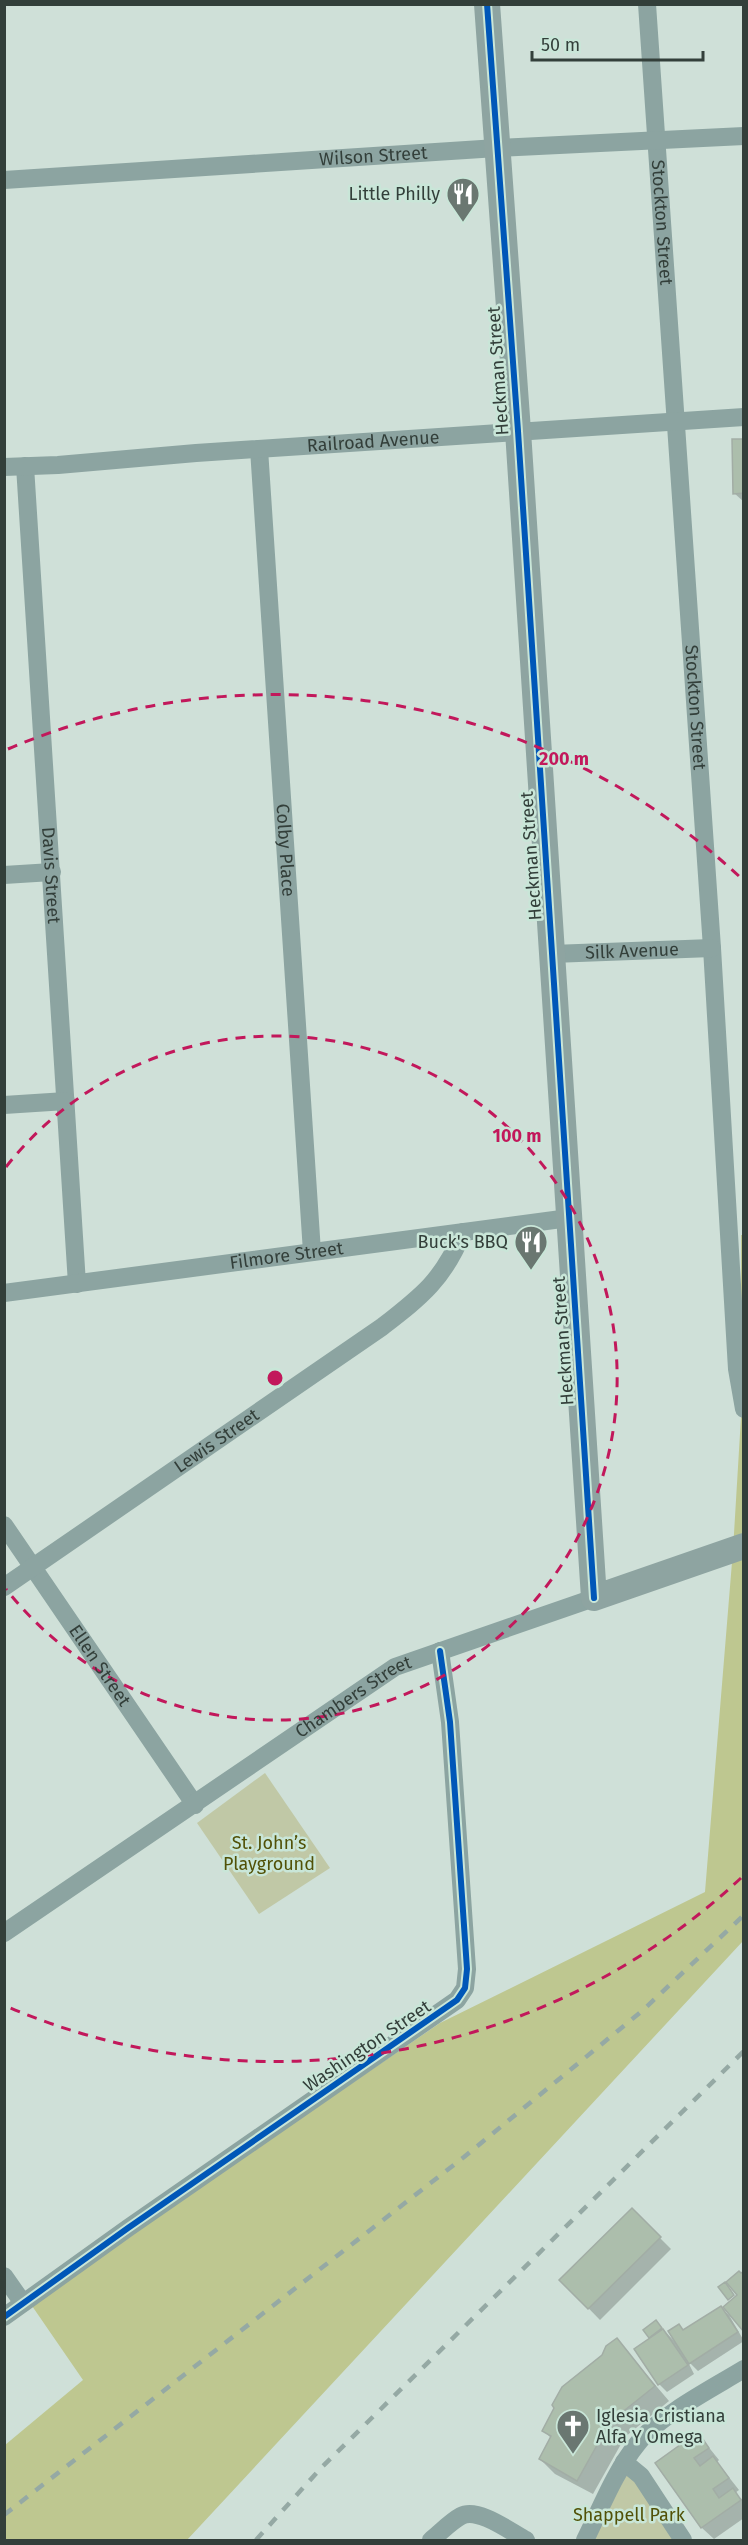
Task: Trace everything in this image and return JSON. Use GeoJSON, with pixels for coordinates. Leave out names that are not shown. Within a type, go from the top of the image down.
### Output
{"type":"FeatureCollection","features":[{"type":"Feature","properties":{"kind":"street","name":"Heckman Street"},"geometry":{"type":"LineString","coordinates":[[487,4],[518,431],[594,1598]]}},
{"type":"Feature","properties":{"kind":"street","name":"Stockton Street"},"geometry":{"type":"LineString","coordinates":[[647,4],[737,1369],[744,1409]]}},
{"type":"Feature","properties":{"kind":"street","name":"Wilson Street"},"geometry":{"type":"LineString","coordinates":[[4,180],[497,147],[656,142],[744,136]]}},
{"type":"Feature","properties":{"kind":"street","name":"Railroad Avenue"},"geometry":{"type":"LineString","coordinates":[[4,467],[744,417]]}},
{"type":"Feature","properties":{"kind":"street","name":"Colby Place"},"geometry":{"type":"LineString","coordinates":[[259,449],[312,1252]]}},
{"type":"Feature","properties":{"kind":"street","name":"Davis Street"},"geometry":{"type":"LineString","coordinates":[[25,466],[77,1284]]}},
{"type":"Feature","properties":{"kind":"street"},"geometry":{"type":"LineString","coordinates":[[4,875],[52,872]]}},
{"type":"Feature","properties":{"kind":"street","name":"Silk Avenue"},"geometry":{"type":"LineString","coordinates":[[552,954],[711,948]]}},
{"type":"Feature","properties":{"kind":"street"},"geometry":{"type":"LineString","coordinates":[[4,1105],[66,1101]]}},
{"type":"Feature","properties":{"kind":"street","name":"Filmore Street"},"geometry":{"type":"LineString","coordinates":[[4,1293],[569,1218]]}},
{"type":"Feature","properties":{"kind":"street","name":"Lewis Street"},"geometry":{"type":"LineString","coordinates":[[4,1587],[382,1328],[415,1302],[440,1277],[463,1232]]}},
{"type":"Feature","properties":{"kind":"street","name":"Ellen Street"},"geometry":{"type":"LineString","coordinates":[[4,1525],[195,1804]]}},
{"type":"Feature","properties":{"kind":"street","name":"Chambers Street"},"geometry":{"type":"LineString","coordinates":[[4,1933],[395,1667],[744,1546]]}},
{"type":"Feature","properties":{"kind":"street","name":"Washington Street"},"geometry":{"type":"LineString","coordinates":[[4,2317],[128,2228],[442,2013],[457,2000],[465,1988],[467,1969],[457,1812],[450,1722],[440,1652]]}},
{"type":"Feature","properties":{"kind":"street"},"geometry":{"type":"LineString","coordinates":[[4,2276],[23,2303]]}},
{"type":"Feature","properties":{"kind":"street"},"geometry":{"type":"LineString","coordinates":[[585,2541],[624,2462],[639,2441],[660,2424],[744,2369]]}},
{"type":"Feature","properties":{"kind":"street"},"geometry":{"type":"LineString","coordinates":[[624,2462],[641,2476],[683,2541]]}},
{"type":"Feature","properties":{"kind":"street"},"geometry":{"type":"LineString","coordinates":[[431,2541],[459,2517],[466,2514],[484,2517],[526,2541]]}},
{"type":"Feature","properties":{"kind":"green space"},"geometry":{"type":"Polygon","coordinates":[[[741,1235],[743,1235],[743,1941],[187,2540],[5,2540],[5,2445],[83,2380],[30,2303],[440,2023],[705,1892],[733,1550],[741,1417],[741,1235]]]}},
{"type":"Feature","properties":{"kind":"green space","name":"St. John’s Playground"},"geometry":{"type":"Polygon","coordinates":[[[265,1773],[330,1868],[259,1914],[197,1823],[265,1773]]]}},
{"type":"Feature","properties":{"kind":"green space","name":"Shappell Park"},"geometry":{"type":"Polygon","coordinates":[[[624,2462],[678,2540],[587,2540],[624,2462]]]}},
{"type":"Feature","properties":{"kind":"building"},"geometry":{"type":"Polygon","coordinates":[[[732,439],[744,439],[744,493],[733,494],[732,439]]]}},
{"type":"Feature","properties":{"kind":"building"},"geometry":{"type":"Polygon","coordinates":[[[632,2208],[661,2237],[588,2309],[559,2280],[632,2208]]]}},
{"type":"Feature","properties":{"kind":"building"},"geometry":{"type":"Polygon","coordinates":[[[739,2271],[741,2273],[744,2271],[744,2332],[723,2307],[737,2295],[726,2282],[739,2271]]]}},
{"type":"Feature","properties":{"kind":"building"},"geometry":{"type":"Polygon","coordinates":[[[725,2282],[734,2295],[728,2300],[718,2287],[725,2282]]]}},
{"type":"Feature","properties":{"kind":"building"},"geometry":{"type":"Polygon","coordinates":[[[721,2306],[738,2332],[689,2364],[668,2331],[679,2324],[683,2330],[721,2306]]]}},
{"type":"Feature","properties":{"kind":"building"},"geometry":{"type":"Polygon","coordinates":[[[656,2320],[662,2328],[649,2338],[643,2330],[656,2320]]]}},
{"type":"Feature","properties":{"kind":"building"},"geometry":{"type":"Polygon","coordinates":[[[663,2329],[688,2365],[658,2385],[634,2349],[663,2329]]]}},
{"type":"Feature","properties":{"kind":"building"},"geometry":{"type":"Polygon","coordinates":[[[617,2338],[655,2386],[610,2422],[577,2481],[539,2459],[551,2436],[542,2431],[562,2387],[602,2355],[606,2346],[617,2338]]]}},
{"type":"Feature","properties":{"kind":"building"},"geometry":{"type":"Polygon","coordinates":[[[698,2432],[709,2448],[694,2458],[700,2466],[713,2456],[729,2478],[713,2489],[719,2498],[733,2488],[741,2500],[701,2528],[655,2463],[698,2432]]]}},
{"type":"Feature","properties":{"kind":"railway"},"geometry":{"type":"LineString","coordinates":[[4,2515],[464,2157],[642,2011],[744,1915]]}},
{"type":"Feature","properties":{"kind":"railway"},"geometry":{"type":"LineString","coordinates":[[256,2540],[321,2468],[744,2051]]}},
{"type":"Feature","properties":{"kind":"cycle path"},"geometry":{"type":"LineString","coordinates":[[487,4],[518,431],[594,1598]]}},
{"type":"Feature","properties":{"kind":"cycle path"},"geometry":{"type":"LineString","coordinates":[[4,2317],[128,2228],[457,2000],[465,1988],[467,1969],[450,1722],[440,1651]]}},
{"type":"Feature","properties":{"kind":"place","name":"Little Philly"},"geometry":{"type":"Point","coordinates":[463,223]}},
{"type":"Feature","properties":{"kind":"place","name":"Buck's BBQ"},"geometry":{"type":"Point","coordinates":[531,1271]}},
{"type":"Feature","properties":{"kind":"place","name":"Iglesia Cristiana Alfa Y Omega"},"geometry":{"type":"Point","coordinates":[573,2455]}}]}
